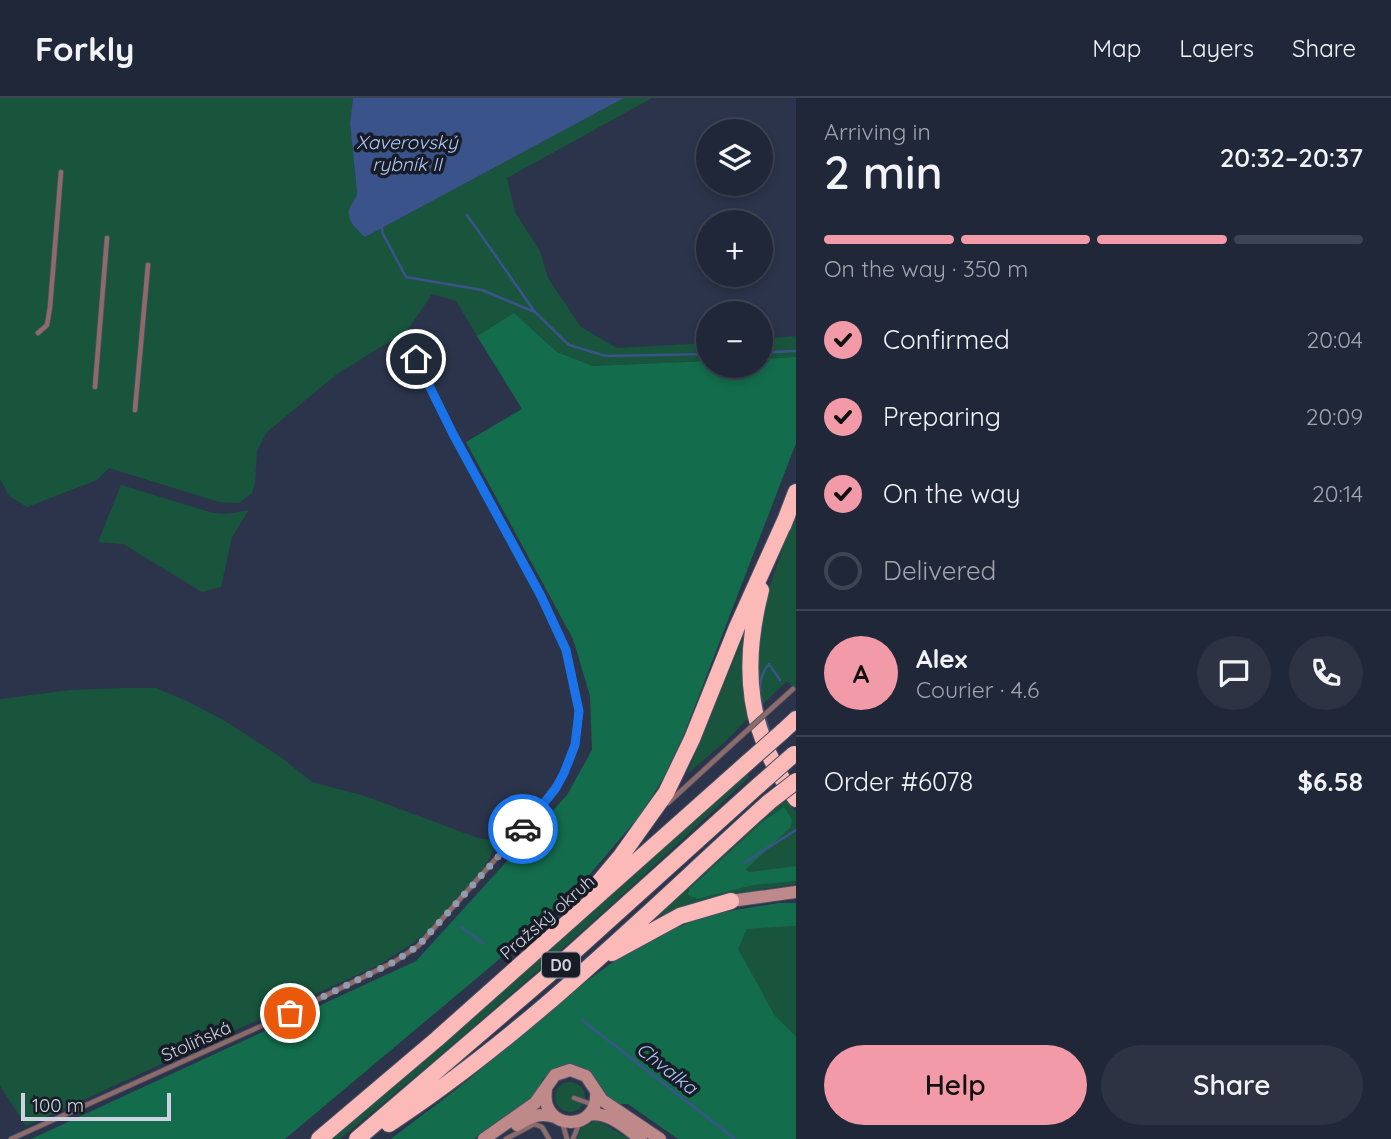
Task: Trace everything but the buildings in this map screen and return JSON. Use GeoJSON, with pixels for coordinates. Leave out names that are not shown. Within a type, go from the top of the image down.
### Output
{"type":"FeatureCollection","features":[{"type":"Feature","properties":{"kind":"highway"},"geometry":{"type":"LineString","coordinates":[[796,492],[757,606],[750,646],[749,674],[752,700],[762,738],[778,774],[796,800]]}},
{"type":"Feature","properties":{"kind":"highway"},"geometry":{"type":"LineString","coordinates":[[551,939],[638,833],[666,793],[692,739],[737,627],[787,516]]}},
{"type":"Feature","properties":{"kind":"highway","name":"Pražský okruh"},"geometry":{"type":"LineString","coordinates":[[319,1139],[551,939],[796,719]]}},
{"type":"Feature","properties":{"kind":"highway","name":"D0"},"geometry":{"type":"LineString","coordinates":[[357,1139],[537,986],[795,753]]}},
{"type":"Feature","properties":{"kind":"highway"},"geometry":{"type":"LineString","coordinates":[[366,1139],[427,1099],[478,1060],[796,781]]}},
{"type":"Feature","properties":{"kind":"highway"},"geometry":{"type":"LineString","coordinates":[[583,970],[680,916],[732,901]]}},
{"type":"Feature","properties":{"kind":"main road"},"geometry":{"type":"LineString","coordinates":[[732,901],[796,892]]}},
{"type":"Feature","properties":{"kind":"main road"},"geometry":{"type":"LineString","coordinates":[[484,1139],[535,1103],[555,1075],[572,1070],[589,1078],[605,1103],[660,1139]]}},
{"type":"Feature","properties":{"kind":"main road"},"geometry":{"type":"LineString","coordinates":[[546,1088],[546,1104],[556,1118]]}},
{"type":"Feature","properties":{"kind":"main road"},"geometry":{"type":"LineString","coordinates":[[589,1113],[596,1090]]}},
{"type":"Feature","properties":{"kind":"main road"},"geometry":{"type":"LineString","coordinates":[[497,1139],[530,1117],[545,1114],[570,1122],[589,1113],[610,1118],[641,1139]]}},
{"type":"Feature","properties":{"kind":"lane"},"geometry":{"type":"LineString","coordinates":[[38,333],[47,325],[50,307],[61,172]]}},
{"type":"Feature","properties":{"kind":"lane"},"geometry":{"type":"LineString","coordinates":[[94,387],[107,238]]}},
{"type":"Feature","properties":{"kind":"lane"},"geometry":{"type":"LineString","coordinates":[[135,410],[148,265]]}},
{"type":"Feature","properties":{"kind":"lane","name":"Stoliňská"},"geometry":{"type":"LineString","coordinates":[[11,1139],[290,1013],[394,962],[429,936],[535,816],[564,773],[575,745],[579,711],[566,650],[541,596],[453,434],[416,359]]}},
{"type":"Feature","properties":{"kind":"lane"},"geometry":{"type":"LineString","coordinates":[[638,833],[683,787],[793,689]]}},
{"type":"Feature","properties":{"kind":"lane"},"geometry":{"type":"LineString","coordinates":[[573,1139],[577,1126],[589,1113],[574,1098]]}},
{"type":"Feature","properties":{"kind":"lane"},"geometry":{"type":"LineString","coordinates":[[556,1118],[565,1127],[567,1139]]}},
{"type":"Feature","properties":{"kind":"lane"},"geometry":{"type":"LineString","coordinates":[[506,1139],[534,1124],[542,1127],[549,1139]]}},
{"type":"Feature","properties":{"kind":"green space"},"geometry":{"type":"Polygon","coordinates":[[[0,98],[353,98],[350,123],[357,193],[355,228],[365,237],[624,98],[652,98],[507,178],[515,212],[540,251],[548,278],[581,327],[617,348],[696,344],[696,362],[593,366],[557,352],[514,313],[477,336],[456,301],[432,294],[407,331],[337,374],[267,432],[257,451],[252,493],[239,503],[219,502],[109,468],[97,480],[27,507],[9,496],[0,479],[0,98]]]}},
{"type":"Feature","properties":{"kind":"green space"},"geometry":{"type":"Polygon","coordinates":[[[514,313],[557,352],[593,366],[696,362],[696,378],[773,378],[773,358],[796,357],[796,443],[685,732],[664,777],[642,813],[579,887],[496,962],[285,1139],[31,1139],[416,961],[567,795],[592,750],[590,696],[573,639],[466,442],[522,409],[477,336],[514,313]]]}},
{"type":"Feature","properties":{"kind":"green space"},"geometry":{"type":"Polygon","coordinates":[[[796,336],[796,357],[773,358],[773,338],[796,336]]]}},
{"type":"Feature","properties":{"kind":"green space"},"geometry":{"type":"Polygon","coordinates":[[[121,485],[213,513],[227,514],[249,510],[232,537],[221,587],[202,592],[123,544],[98,542],[121,485]]]}},
{"type":"Feature","properties":{"kind":"green space"},"geometry":{"type":"Polygon","coordinates":[[[796,510],[796,690],[787,681],[760,707],[756,657],[766,597],[796,510]]]}},
{"type":"Feature","properties":{"kind":"green space"},"geometry":{"type":"Polygon","coordinates":[[[744,635],[742,676],[748,718],[687,774],[744,635]]]}},
{"type":"Feature","properties":{"kind":"green space"},"geometry":{"type":"Polygon","coordinates":[[[156,688],[189,702],[225,721],[282,758],[312,782],[365,796],[478,838],[497,841],[475,881],[453,907],[420,938],[379,965],[26,1126],[0,1086],[0,699],[71,690],[156,688]]]}},
{"type":"Feature","properties":{"kind":"green space"},"geometry":{"type":"Polygon","coordinates":[[[747,774],[749,777],[699,824],[497,1007],[340,1139],[331,1139],[498,996],[747,774]]]}},
{"type":"Feature","properties":{"kind":"green space"},"geometry":{"type":"Polygon","coordinates":[[[786,800],[796,812],[796,866],[749,872],[746,868],[790,828],[760,824],[687,891],[695,899],[754,885],[795,881],[796,884],[720,896],[659,916],[657,913],[763,816],[786,800]]]}},
{"type":"Feature","properties":{"kind":"green space"},"geometry":{"type":"Polygon","coordinates":[[[784,807],[792,820],[790,828],[746,869],[749,872],[796,866],[796,881],[754,885],[697,899],[688,895],[689,889],[760,824],[784,807]]]}},
{"type":"Feature","properties":{"kind":"green space"},"geometry":{"type":"Polygon","coordinates":[[[779,903],[796,903],[796,926],[747,929],[738,949],[775,1016],[796,1036],[796,1139],[678,1139],[628,1104],[620,1104],[603,1094],[592,1074],[569,1065],[550,1072],[543,1079],[534,1097],[474,1139],[391,1139],[465,1082],[574,990],[627,953],[656,937],[708,916],[779,903]]]}},
{"type":"Feature","properties":{"kind":"green space"},"geometry":{"type":"Polygon","coordinates":[[[796,926],[796,1036],[775,1016],[737,950],[747,929],[796,926]]]}},
{"type":"Feature","properties":{"kind":"green space"},"geometry":{"type":"Polygon","coordinates":[[[570,1082],[581,1086],[585,1097],[581,1108],[570,1112],[559,1108],[555,1097],[559,1086],[570,1082]]]}},
{"type":"Feature","properties":{"kind":"green space"},"geometry":{"type":"Polygon","coordinates":[[[598,1120],[629,1139],[577,1139],[582,1126],[598,1120]]]}},
{"type":"Feature","properties":{"kind":"water","name":"Xaverovský rybník II"},"geometry":{"type":"Polygon","coordinates":[[[353,98],[624,98],[365,237],[354,226],[349,214],[357,193],[350,123],[353,98]]]}},
{"type":"Feature","properties":{"kind":"waterway"},"geometry":{"type":"LineString","coordinates":[[467,215],[535,312],[569,345],[606,356],[696,354]]}},
{"type":"Feature","properties":{"kind":"waterway"},"geometry":{"type":"LineString","coordinates":[[381,225],[406,277],[482,290],[535,312]]}},
{"type":"Feature","properties":{"kind":"waterway"},"geometry":{"type":"LineString","coordinates":[[773,352],[796,351]]}},
{"type":"Feature","properties":{"kind":"waterway"},"geometry":{"type":"LineString","coordinates":[[771,735],[762,708],[760,689],[764,671],[769,664],[780,680]]}},
{"type":"Feature","properties":{"kind":"waterway"},"geometry":{"type":"LineString","coordinates":[[744,863],[796,830]]}},
{"type":"Feature","properties":{"kind":"waterway","name":"Chvalka"},"geometry":{"type":"LineString","coordinates":[[461,927],[483,943]]}},
{"type":"Feature","properties":{"kind":"waterway","name":"Chvalka"},"geometry":{"type":"LineString","coordinates":[[582,1020],[735,1139]]}},
{"type":"Feature","properties":{"kind":"way so far"},"geometry":{"type":"LineString","coordinates":[[290,1013],[394,962],[418,946],[523,829]]}},
{"type":"Feature","properties":{"kind":"route"},"geometry":{"type":"LineString","coordinates":[[416,359],[453,434],[541,596],[566,650],[579,711],[575,745],[556,788],[523,829]]}}]}
